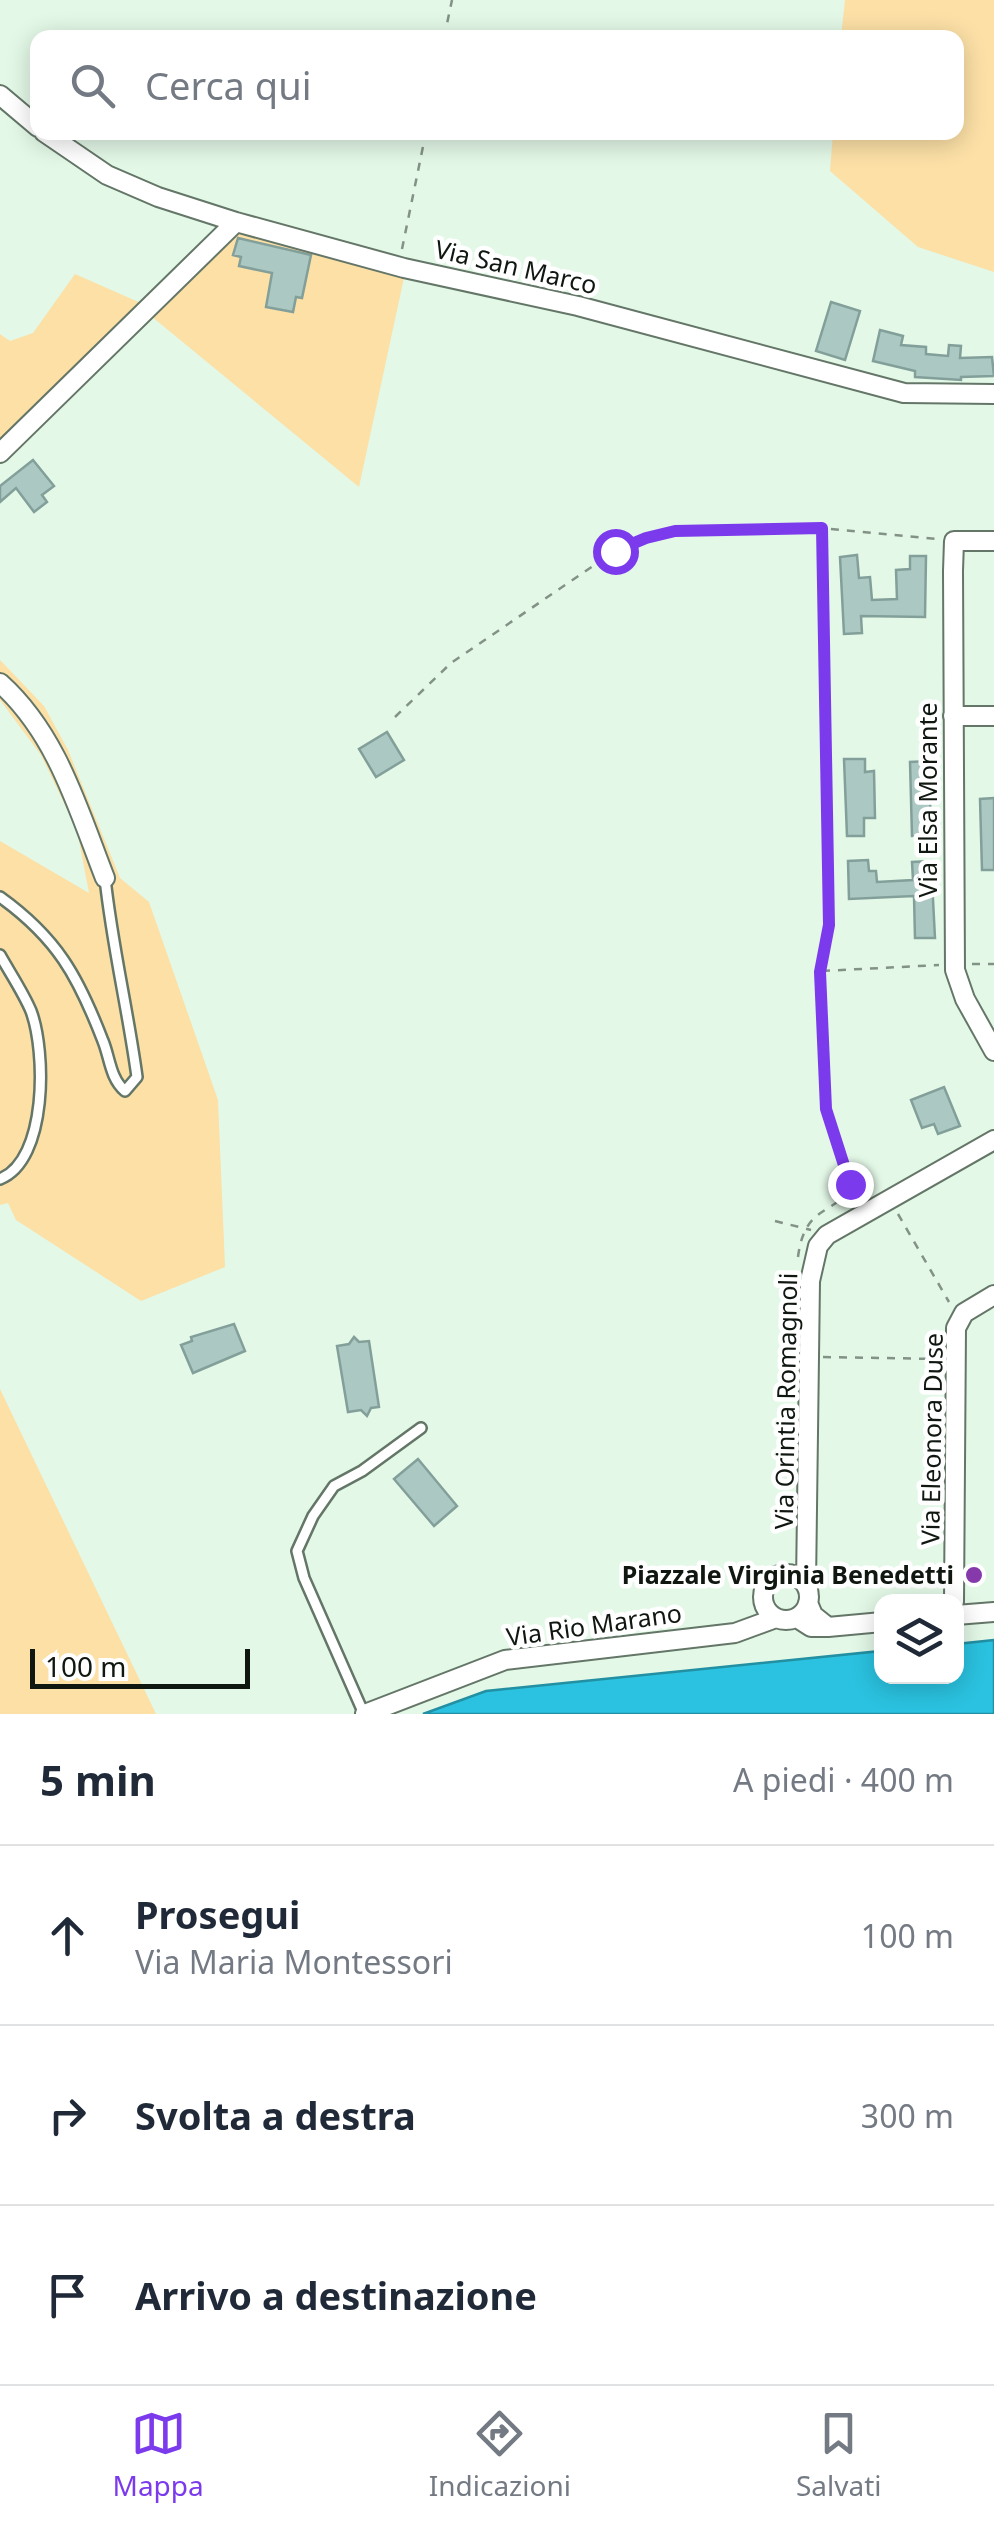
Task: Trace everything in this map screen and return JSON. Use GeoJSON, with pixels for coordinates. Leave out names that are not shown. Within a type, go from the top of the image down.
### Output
{"type":"FeatureCollection","features":[{"type":"Feature","properties":{"kind":"street"},"geometry":{"type":"LineString","coordinates":[[0,95],[30,121]]}},
{"type":"Feature","properties":{"kind":"street","name":"Via San Marco"},"geometry":{"type":"LineString","coordinates":[[56,140],[107,175],[158,198],[236,222],[399,266],[578,306],[904,393],[994,394]]}},
{"type":"Feature","properties":{"kind":"street"},"geometry":{"type":"LineString","coordinates":[[0,452],[236,222]]}},
{"type":"Feature","properties":{"kind":"street"},"geometry":{"type":"LineString","coordinates":[[954,541],[994,541]]}},
{"type":"Feature","properties":{"kind":"street","name":"Via Elsa Morante"},"geometry":{"type":"LineString","coordinates":[[954,541],[955,964],[965,1000],[994,1051]]}},
{"type":"Feature","properties":{"kind":"street"},"geometry":{"type":"LineString","coordinates":[[0,683],[25,705],[61,766],[105,878]]}},
{"type":"Feature","properties":{"kind":"street"},"geometry":{"type":"LineString","coordinates":[[953,716],[994,716]]}},
{"type":"Feature","properties":{"kind":"street"},"geometry":{"type":"LineString","coordinates":[[827,1235],[994,1140]]}},
{"type":"Feature","properties":{"kind":"street","name":"Via Orintia Romagnoli"},"geometry":{"type":"LineString","coordinates":[[804,1602],[810,1281],[818,1246],[827,1235]]}},
{"type":"Feature","properties":{"kind":"street","name":"Via Eleonora Duse"},"geometry":{"type":"LineString","coordinates":[[954,1594],[956,1328],[964,1313],[994,1295]]}},
{"type":"Feature","properties":{"kind":"street"},"geometry":{"type":"LineString","coordinates":[[720,1633],[750,1614],[768,1581],[783,1573],[807,1548]]}},
{"type":"Feature","properties":{"kind":"street"},"geometry":{"type":"LineString","coordinates":[[783,1573],[797,1576],[804,1602],[828,1627],[874,1623]]}},
{"type":"Feature","properties":{"kind":"street"},"geometry":{"type":"LineString","coordinates":[[762,1598],[766,1610],[776,1618],[804,1602]]}},
{"type":"Feature","properties":{"kind":"street"},"geometry":{"type":"LineString","coordinates":[[964,1614],[994,1612]]}},
{"type":"Feature","properties":{"kind":"street","name":"Via Rio Marano"},"geometry":{"type":"LineString","coordinates":[[364,1714],[505,1660],[735,1633],[776,1618]]}},
{"type":"Feature","properties":{"kind":"lane"},"geometry":{"type":"LineString","coordinates":[[0,897],[47,934],[68,966],[124,1090],[137,1077],[112,941],[105,878]]}},
{"type":"Feature","properties":{"kind":"lane"},"geometry":{"type":"LineString","coordinates":[[0,956],[31,1012],[42,1086],[38,1119],[26,1152],[8,1176],[0,1179]]}},
{"type":"Feature","properties":{"kind":"lane"},"geometry":{"type":"LineString","coordinates":[[364,1714],[304,1578],[297,1550],[313,1516],[334,1486],[362,1471],[421,1428]]}},
{"type":"Feature","properties":{"kind":"path"},"geometry":{"type":"LineString","coordinates":[[446,30],[452,0]]}},
{"type":"Feature","properties":{"kind":"path"},"geometry":{"type":"LineString","coordinates":[[399,266],[424,140]]}},
{"type":"Feature","properties":{"kind":"path"},"geometry":{"type":"LineString","coordinates":[[395,717],[452,663],[630,544],[675,531],[822,528],[954,541]]}},
{"type":"Feature","properties":{"kind":"path"},"geometry":{"type":"LineString","coordinates":[[796,1270],[805,1228],[812,1218],[846,1196],[850,1184],[826,1109],[820,972],[829,925],[822,528]]}},
{"type":"Feature","properties":{"kind":"path"},"geometry":{"type":"LineString","coordinates":[[820,972],[994,964]]}},
{"type":"Feature","properties":{"kind":"path"},"geometry":{"type":"LineString","coordinates":[[889,1198],[960,1320]]}},
{"type":"Feature","properties":{"kind":"path"},"geometry":{"type":"LineString","coordinates":[[775,1221],[827,1235]]}},
{"type":"Feature","properties":{"kind":"path"},"geometry":{"type":"LineString","coordinates":[[811,1357],[956,1359]]}},
{"type":"Feature","properties":{"kind":"shaded area"},"geometry":{"type":"Polygon","coordinates":[[[845,0],[994,0],[994,272],[918,247],[830,171],[832,140],[964,140],[964,30],[842,30],[845,0]]]}},
{"type":"Feature","properties":{"kind":"shaded area"},"geometry":{"type":"Polygon","coordinates":[[[240,232],[405,273],[359,487],[151,316],[240,232]]]}},
{"type":"Feature","properties":{"kind":"shaded area"},"geometry":{"type":"Polygon","coordinates":[[[75,274],[143,304],[151,316],[0,463],[0,334],[10,341],[33,333],[75,274]]]}},
{"type":"Feature","properties":{"kind":"shaded area"},"geometry":{"type":"Polygon","coordinates":[[[0,660],[44,706],[68,750],[120,878],[149,902],[218,1100],[225,1267],[141,1301],[16,1220],[8,1203],[0,1205],[0,841],[89,893],[77,830],[41,755],[0,700],[0,660]]]}},
{"type":"Feature","properties":{"kind":"shaded area"},"geometry":{"type":"Polygon","coordinates":[[[0,1389],[156,1714],[0,1714],[0,1389]]]}},
{"type":"Feature","properties":{"kind":"water"},"geometry":{"type":"Polygon","coordinates":[[[994,1640],[994,1714],[423,1714],[486,1691],[874,1652],[874,1684],[964,1684],[964,1643],[994,1640]]]}},
{"type":"Feature","properties":{"kind":"building"},"geometry":{"type":"Polygon","coordinates":[[[238,238],[311,255],[302,298],[296,297],[293,312],[266,307],[272,273],[239,266],[241,257],[233,255],[238,238]]]}},
{"type":"Feature","properties":{"kind":"building"},"geometry":{"type":"Polygon","coordinates":[[[831,302],[860,311],[845,360],[816,351],[831,302]]]}},
{"type":"Feature","properties":{"kind":"building"},"geometry":{"type":"Polygon","coordinates":[[[880,330],[903,336],[901,345],[926,347],[926,354],[948,356],[949,345],[961,346],[960,358],[992,357],[994,376],[961,380],[915,377],[915,371],[873,361],[880,330]]]}},
{"type":"Feature","properties":{"kind":"building"},"geometry":{"type":"Polygon","coordinates":[[[33,460],[54,486],[42,495],[47,502],[34,512],[16,488],[0,502],[0,486],[33,460]]]}},
{"type":"Feature","properties":{"kind":"building"},"geometry":{"type":"Polygon","coordinates":[[[857,555],[859,578],[870,577],[872,600],[897,599],[896,570],[910,569],[910,556],[926,556],[925,617],[861,616],[862,633],[844,634],[840,557],[857,555]]]}},
{"type":"Feature","properties":{"kind":"building"},"geometry":{"type":"Polygon","coordinates":[[[387,732],[404,760],[376,777],[359,749],[387,732]]]}},
{"type":"Feature","properties":{"kind":"building"},"geometry":{"type":"Polygon","coordinates":[[[844,759],[865,759],[865,772],[874,771],[875,818],[864,818],[864,836],[847,836],[844,759]]]}},
{"type":"Feature","properties":{"kind":"building"},"geometry":{"type":"Polygon","coordinates":[[[929,761],[931,835],[912,836],[910,762],[929,761]]]}},
{"type":"Feature","properties":{"kind":"building"},"geometry":{"type":"Polygon","coordinates":[[[994,798],[994,870],[982,870],[980,799],[994,798]]]}},
{"type":"Feature","properties":{"kind":"building"},"geometry":{"type":"Polygon","coordinates":[[[868,860],[869,871],[876,871],[877,882],[913,880],[912,862],[931,861],[935,938],[915,938],[914,896],[849,899],[848,861],[868,860]]]}},
{"type":"Feature","properties":{"kind":"building"},"geometry":{"type":"Polygon","coordinates":[[[944,1087],[960,1126],[938,1134],[934,1124],[922,1128],[911,1100],[944,1087]]]}},
{"type":"Feature","properties":{"kind":"building"},"geometry":{"type":"Polygon","coordinates":[[[234,1324],[245,1351],[193,1373],[181,1345],[192,1341],[191,1337],[234,1324]]]}},
{"type":"Feature","properties":{"kind":"building"},"geometry":{"type":"Polygon","coordinates":[[[354,1337],[359,1342],[369,1341],[379,1407],[371,1408],[367,1416],[361,1410],[348,1412],[337,1346],[349,1344],[354,1337]]]}},
{"type":"Feature","properties":{"kind":"building"},"geometry":{"type":"Polygon","coordinates":[[[418,1459],[457,1506],[434,1526],[394,1479],[418,1459]]]}},
{"type":"Feature","properties":{"kind":"place","name":"Piazzale Virginia Benedetti"},"geometry":{"type":"Point","coordinates":[974,1575]}},
{"type":"Feature","properties":{"kind":"route"},"geometry":{"type":"LineString","coordinates":[[615,551],[675,531],[822,528],[829,925],[820,972],[826,1109],[850,1184]]}}]}
